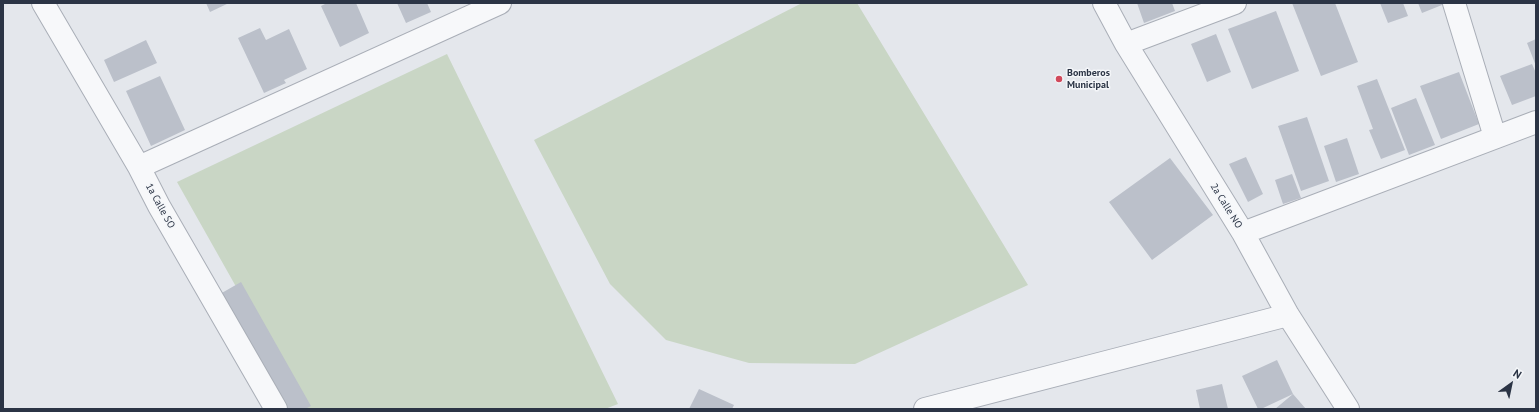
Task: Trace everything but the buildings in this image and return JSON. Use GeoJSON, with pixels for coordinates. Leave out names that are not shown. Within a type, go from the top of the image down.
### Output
{"type":"FeatureCollection","features":[{"type":"Feature","properties":{"kind":"street","name":"1a Calle SO"},"geometry":{"type":"LineString","coordinates":[[43,3],[139,167],[159,206],[276,409]]}},
{"type":"Feature","properties":{"kind":"street"},"geometry":{"type":"LineString","coordinates":[[139,167],[500,3]]}},
{"type":"Feature","properties":{"kind":"street","name":"2a Calle NO"},"geometry":{"type":"LineString","coordinates":[[1104,3],[1126,44],[1243,234],[1288,315],[1348,409]]}},
{"type":"Feature","properties":{"kind":"street"},"geometry":{"type":"LineString","coordinates":[[1126,44],[1235,3]]}},
{"type":"Feature","properties":{"kind":"street"},"geometry":{"type":"LineString","coordinates":[[1454,3],[1495,137]]}},
{"type":"Feature","properties":{"kind":"street"},"geometry":{"type":"LineString","coordinates":[[1243,234],[1536,122]]}},
{"type":"Feature","properties":{"kind":"street"},"geometry":{"type":"LineString","coordinates":[[925,409],[1288,315]]}},
{"type":"Feature","properties":{"kind":"green space"},"geometry":{"type":"Polygon","coordinates":[[[802,3],[857,3],[1028,285],[855,364],[749,363],[666,340],[610,284],[534,140],[802,3]]]}},
{"type":"Feature","properties":{"kind":"green space"},"geometry":{"type":"Polygon","coordinates":[[[447,54],[618,404],[605,409],[305,409],[177,182],[447,54]]]}},
{"type":"Feature","properties":{"kind":"place","name":"Bomberos Municipal"},"geometry":{"type":"Point","coordinates":[1059,79]}}]}
